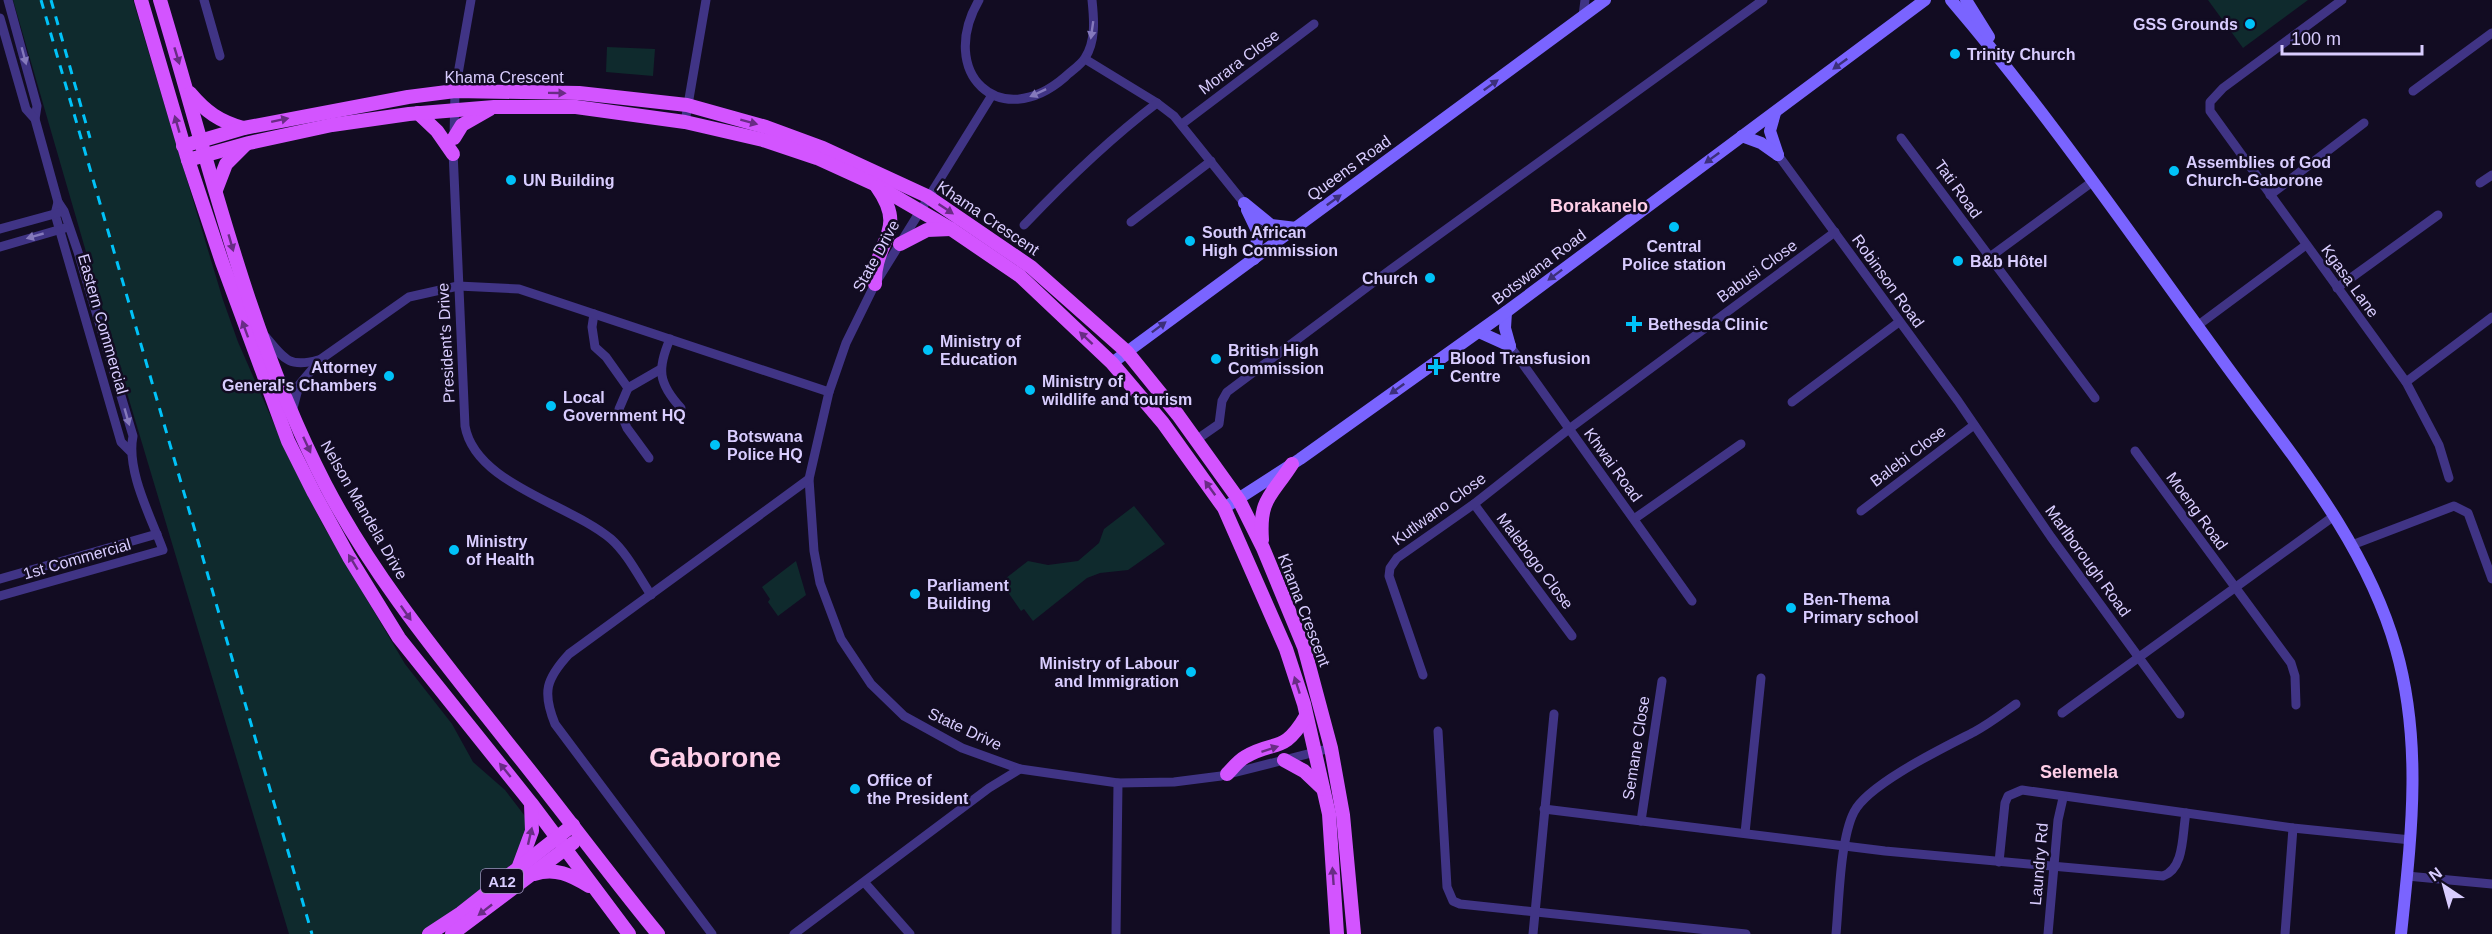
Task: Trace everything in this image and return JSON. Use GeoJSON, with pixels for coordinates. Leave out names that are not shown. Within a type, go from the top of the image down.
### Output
{"type":"FeatureCollection","features":[{"type":"Feature","properties":{"kind":"main road","name":"Nelson Mandela Drive"},"geometry":{"type":"LineString","coordinates":[[141,0],[185,153],[237,305],[288,441],[319,502],[349,557],[399,638],[531,802],[593,889],[629,934]]}},
{"type":"Feature","properties":{"kind":"main road","name":"Nelson Mandela Drive"},"geometry":{"type":"LineString","coordinates":[[160,0],[235,258],[292,412],[327,486],[403,609],[658,934]]}},
{"type":"Feature","properties":{"kind":"main road","name":"Queens Road"},"geometry":{"type":"LineString","coordinates":[[1112,363],[1605,0]]}},
{"type":"Feature","properties":{"kind":"main road","name":"Botswana Road"},"geometry":{"type":"LineString","coordinates":[[1224,508],[1292,465],[1479,332],[1925,0]]}},
{"type":"Feature","properties":{"kind":"main road"},"geometry":{"type":"LineString","coordinates":[[1951,0],[1995,51],[2334,516],[2352,545],[2382,606],[2406,689],[2414,750],[2411,840],[2401,934]]}},
{"type":"Feature","properties":{"kind":"main road"},"geometry":{"type":"LineString","coordinates":[[1966,0],[1980,19],[1995,51]]}},
{"type":"Feature","properties":{"kind":"main road"},"geometry":{"type":"LineString","coordinates":[[1980,0],[1980,19]]}},
{"type":"Feature","properties":{"kind":"main road"},"geometry":{"type":"LineString","coordinates":[[187,89],[207,112],[219,120],[244,128]]}},
{"type":"Feature","properties":{"kind":"main road","name":"Khama Crescent"},"geometry":{"type":"LineString","coordinates":[[185,153],[244,128],[331,110],[455,91],[579,93],[687,105],[766,127],[823,148],[927,196],[1032,267],[1127,352],[1196,440],[1239,500],[1263,548],[1304,647],[1331,748],[1343,815],[1354,934]]}},
{"type":"Feature","properties":{"kind":"main road","name":"Khama Crescent"},"geometry":{"type":"LineString","coordinates":[[203,147],[249,143],[332,125],[418,113],[495,107],[576,107],[685,122],[763,140],[817,158],[874,184],[951,229],[1020,276],[1112,363],[1163,423],[1224,508],[1286,649],[1306,716],[1329,814],[1337,934]]}},
{"type":"Feature","properties":{"kind":"main road"},"geometry":{"type":"LineString","coordinates":[[454,138],[462,125],[495,107]]}},
{"type":"Feature","properties":{"kind":"main road"},"geometry":{"type":"LineString","coordinates":[[1776,112],[1770,131],[1778,155]]}},
{"type":"Feature","properties":{"kind":"main road"},"geometry":{"type":"LineString","coordinates":[[418,113],[437,131],[453,153]]}},
{"type":"Feature","properties":{"kind":"main road"},"geometry":{"type":"LineString","coordinates":[[1742,136],[1761,143],[1778,155]]}},
{"type":"Feature","properties":{"kind":"main road"},"geometry":{"type":"LineString","coordinates":[[216,190],[226,164],[249,143]]}},
{"type":"Feature","properties":{"kind":"main road"},"geometry":{"type":"LineString","coordinates":[[874,184],[888,205],[891,227],[874,272],[875,284]]}},
{"type":"Feature","properties":{"kind":"main road"},"geometry":{"type":"LineString","coordinates":[[1244,203],[1271,225],[1296,228]]}},
{"type":"Feature","properties":{"kind":"main road"},"geometry":{"type":"LineString","coordinates":[[1244,203],[1258,233],[1254,260]]}},
{"type":"Feature","properties":{"kind":"main road"},"geometry":{"type":"LineString","coordinates":[[900,244],[927,230],[951,229]]}},
{"type":"Feature","properties":{"kind":"main road"},"geometry":{"type":"LineString","coordinates":[[1506,312],[1505,328],[1510,346]]}},
{"type":"Feature","properties":{"kind":"main road"},"geometry":{"type":"LineString","coordinates":[[1479,332],[1510,346]]}},
{"type":"Feature","properties":{"kind":"main road"},"geometry":{"type":"LineString","coordinates":[[1263,548],[1261,512],[1266,498],[1292,465]]}},
{"type":"Feature","properties":{"kind":"main road"},"geometry":{"type":"LineString","coordinates":[[1227,774],[1247,756],[1285,742],[1296,732],[1306,716]]}},
{"type":"Feature","properties":{"kind":"main road"},"geometry":{"type":"LineString","coordinates":[[1284,760],[1304,771],[1323,789]]}},
{"type":"Feature","properties":{"kind":"main road"},"geometry":{"type":"LineString","coordinates":[[531,802],[532,831],[525,871],[558,871],[573,876],[593,889]]}},
{"type":"Feature","properties":{"kind":"main road","name":"A12"},"geometry":{"type":"LineString","coordinates":[[452,934],[525,871],[578,831]]}},
{"type":"Feature","properties":{"kind":"main road","name":"A12"},"geometry":{"type":"LineString","coordinates":[[429,934],[525,871]]}},
{"type":"Feature","properties":{"kind":"street"},"geometry":{"type":"LineString","coordinates":[[0,229],[60,213],[35,119],[37,106],[8,0]]}},
{"type":"Feature","properties":{"kind":"street"},"geometry":{"type":"LineString","coordinates":[[204,0],[220,57]]}},
{"type":"Feature","properties":{"kind":"street","name":"President's Drive"},"geometry":{"type":"LineString","coordinates":[[471,0],[453,110],[465,426],[469,442],[494,470],[609,537],[651,595]]}},
{"type":"Feature","properties":{"kind":"street"},"geometry":{"type":"LineString","coordinates":[[685,122],[706,0]]}},
{"type":"Feature","properties":{"kind":"street"},"geometry":{"type":"LineString","coordinates":[[979,0],[968,18],[963,42],[968,71],[992,95],[1010,100],[1032,97],[1058,83],[1085,59],[1094,27],[1092,0]]}},
{"type":"Feature","properties":{"kind":"street"},"geometry":{"type":"LineString","coordinates":[[1583,16],[1585,0]]}},
{"type":"Feature","properties":{"kind":"street"},"geometry":{"type":"LineString","coordinates":[[1196,440],[1219,424],[1222,401],[1227,392],[1390,270],[1763,0]]}},
{"type":"Feature","properties":{"kind":"street","name":"Kgasa Lane"},"geometry":{"type":"LineString","coordinates":[[2342,0],[2223,87],[2210,102],[2211,111],[2406,382],[2439,445],[2449,478]]}},
{"type":"Feature","properties":{"kind":"street"},"geometry":{"type":"LineString","coordinates":[[0,18],[26,109],[35,119]]}},
{"type":"Feature","properties":{"kind":"street","name":"Morara Close"},"geometry":{"type":"LineString","coordinates":[[1182,124],[1314,24]]}},
{"type":"Feature","properties":{"kind":"street"},"geometry":{"type":"LineString","coordinates":[[2413,92],[2492,33]]}},
{"type":"Feature","properties":{"kind":"street"},"geometry":{"type":"LineString","coordinates":[[1085,59],[1158,103],[1182,124],[1244,203]]}},
{"type":"Feature","properties":{"kind":"street","name":"State Drive"},"geometry":{"type":"LineString","coordinates":[[992,95],[927,196],[875,284],[846,343],[829,392],[809,479],[814,551],[820,583],[841,639],[857,666],[885,699],[908,718],[962,748],[1020,769],[1118,783],[1174,782],[1227,774],[1331,748]]}},
{"type":"Feature","properties":{"kind":"street"},"geometry":{"type":"LineString","coordinates":[[1024,225],[1101,148],[1158,103]]}},
{"type":"Feature","properties":{"kind":"street"},"geometry":{"type":"LineString","coordinates":[[2270,195],[2364,123]]}},
{"type":"Feature","properties":{"kind":"street","name":"Tati Road"},"geometry":{"type":"LineString","coordinates":[[1901,138],[2095,398]]}},
{"type":"Feature","properties":{"kind":"street","name":"Robinson Road"},"geometry":{"type":"LineString","coordinates":[[1778,155],[1974,425]]}},
{"type":"Feature","properties":{"kind":"street"},"geometry":{"type":"LineString","coordinates":[[1131,222],[1212,161]]}},
{"type":"Feature","properties":{"kind":"street"},"geometry":{"type":"LineString","coordinates":[[2480,183],[2492,175]]}},
{"type":"Feature","properties":{"kind":"street"},"geometry":{"type":"LineString","coordinates":[[1990,257],[2092,182]]}},
{"type":"Feature","properties":{"kind":"street","name":"Eastern Commercial"},"geometry":{"type":"LineString","coordinates":[[60,213],[70,227],[133,436],[130,451],[150,522],[157,534],[158,551]]}},
{"type":"Feature","properties":{"kind":"street","name":"Eastern Commercial"},"geometry":{"type":"LineString","coordinates":[[60,213],[60,230],[121,442],[130,451]]}},
{"type":"Feature","properties":{"kind":"street"},"geometry":{"type":"LineString","coordinates":[[2337,288],[2438,215]]}},
{"type":"Feature","properties":{"kind":"street"},"geometry":{"type":"LineString","coordinates":[[0,247],[70,227]]}},
{"type":"Feature","properties":{"kind":"street","name":"Babusi Close"},"geometry":{"type":"LineString","coordinates":[[1569,429],[1835,232]]}},
{"type":"Feature","properties":{"kind":"street"},"geometry":{"type":"LineString","coordinates":[[2197,326],[2306,246]]}},
{"type":"Feature","properties":{"kind":"street"},"geometry":{"type":"LineString","coordinates":[[292,412],[293,400],[299,385],[321,359],[409,297],[459,286],[519,289],[829,392]]}},
{"type":"Feature","properties":{"kind":"street"},"geometry":{"type":"LineString","coordinates":[[594,314],[592,327],[595,347],[606,357],[628,388]]}},
{"type":"Feature","properties":{"kind":"street"},"geometry":{"type":"LineString","coordinates":[[2406,382],[2492,317]]}},
{"type":"Feature","properties":{"kind":"street"},"geometry":{"type":"LineString","coordinates":[[1792,402],[1899,322]]}},
{"type":"Feature","properties":{"kind":"street"},"geometry":{"type":"LineString","coordinates":[[262,333],[286,360],[304,364],[321,359]]}},
{"type":"Feature","properties":{"kind":"street"},"geometry":{"type":"LineString","coordinates":[[670,339],[661,369],[661,379],[671,397],[681,408]]}},
{"type":"Feature","properties":{"kind":"street","name":"Khwai Road"},"geometry":{"type":"LineString","coordinates":[[1510,346],[1692,601]]}},
{"type":"Feature","properties":{"kind":"street"},"geometry":{"type":"LineString","coordinates":[[649,458],[627,428],[619,409],[628,388],[661,369]]}},
{"type":"Feature","properties":{"kind":"street","name":"Balebi Close"},"geometry":{"type":"LineString","coordinates":[[1861,511],[1974,425]]}},
{"type":"Feature","properties":{"kind":"street","name":"Marlborough Road"},"geometry":{"type":"LineString","coordinates":[[1974,425],[2082,581],[2180,714]]}},
{"type":"Feature","properties":{"kind":"street","name":"Kutlwano Close"},"geometry":{"type":"LineString","coordinates":[[1423,675],[1392,587],[1390,568],[1397,558],[1474,504],[1569,429]]}},
{"type":"Feature","properties":{"kind":"street"},"geometry":{"type":"LineString","coordinates":[[1634,519],[1741,444]]}},
{"type":"Feature","properties":{"kind":"street","name":"Moeng Road"},"geometry":{"type":"LineString","coordinates":[[2135,451],[2291,663],[2295,675],[2296,705]]}},
{"type":"Feature","properties":{"kind":"street"},"geometry":{"type":"LineString","coordinates":[[712,934],[555,724],[548,708],[546,687],[557,667],[569,654],[809,479]]}},
{"type":"Feature","properties":{"kind":"street","name":"Malebogo Close"},"geometry":{"type":"LineString","coordinates":[[1474,504],[1572,636]]}},
{"type":"Feature","properties":{"kind":"street"},"geometry":{"type":"LineString","coordinates":[[2352,545],[2454,506],[2468,513],[2492,579]]}},
{"type":"Feature","properties":{"kind":"street"},"geometry":{"type":"LineString","coordinates":[[2062,712],[2334,516]]}},
{"type":"Feature","properties":{"kind":"street"},"geometry":{"type":"LineString","coordinates":[[150,522],[147,538],[158,551]]}},
{"type":"Feature","properties":{"kind":"street","name":"1st Commercial"},"geometry":{"type":"LineString","coordinates":[[0,579],[157,534]]}},
{"type":"Feature","properties":{"kind":"street","name":"1st Commercial"},"geometry":{"type":"LineString","coordinates":[[0,596],[158,551]]}},
{"type":"Feature","properties":{"kind":"street"},"geometry":{"type":"LineString","coordinates":[[1745,833],[1761,678]]}},
{"type":"Feature","properties":{"kind":"street","name":"Semane Close"},"geometry":{"type":"LineString","coordinates":[[1641,821],[1662,681]]}},
{"type":"Feature","properties":{"kind":"street"},"geometry":{"type":"LineString","coordinates":[[1836,934],[1846,846],[1854,811],[1869,795],[2016,704]]}},
{"type":"Feature","properties":{"kind":"street"},"geometry":{"type":"LineString","coordinates":[[1533,934],[1554,714]]}},
{"type":"Feature","properties":{"kind":"street"},"geometry":{"type":"LineString","coordinates":[[1438,731],[1449,895],[1460,904],[1746,934]]}},
{"type":"Feature","properties":{"kind":"street"},"geometry":{"type":"LineString","coordinates":[[794,934],[989,788],[1020,769]]}},
{"type":"Feature","properties":{"kind":"street"},"geometry":{"type":"LineString","coordinates":[[1116,934],[1118,783]]}},
{"type":"Feature","properties":{"kind":"street"},"geometry":{"type":"LineString","coordinates":[[1999,862],[2008,796],[2022,790],[2063,798],[2294,828],[2411,840]]}},
{"type":"Feature","properties":{"kind":"street","name":"Laundry Rd"},"geometry":{"type":"LineString","coordinates":[[2048,934],[2058,820],[2063,798]]}},
{"type":"Feature","properties":{"kind":"street"},"geometry":{"type":"LineString","coordinates":[[1544,810],[1846,846],[2053,868],[2163,876],[2172,873],[2177,865],[2186,813]]}},
{"type":"Feature","properties":{"kind":"street"},"geometry":{"type":"LineString","coordinates":[[2285,934],[2294,828]]}},
{"type":"Feature","properties":{"kind":"street"},"geometry":{"type":"LineString","coordinates":[[2407,876],[2492,884]]}},
{"type":"Feature","properties":{"kind":"street"},"geometry":{"type":"LineString","coordinates":[[864,883],[910,934]]}},
{"type":"Feature","properties":{"kind":"green space"},"geometry":{"type":"Polygon","coordinates":[[[13,0],[133,0],[223,300],[238,342],[289,458],[323,525],[405,664],[452,724],[473,762],[505,790],[528,820],[518,859],[424,934],[289,934],[124,383],[13,0]]]}},
{"type":"Feature","properties":{"kind":"green space","name":"GSS Grounds"},"geometry":{"type":"Polygon","coordinates":[[[2208,0],[2308,0],[2243,48],[2208,0]]]}},
{"type":"Feature","properties":{"kind":"green space"},"geometry":{"type":"Polygon","coordinates":[[[607,47],[655,49],[653,76],[606,72],[607,47]]]}},
{"type":"Feature","properties":{"kind":"green space"},"geometry":{"type":"Polygon","coordinates":[[[1134,506],[1165,544],[1128,570],[1100,573],[1087,578],[1033,621],[1024,609],[1021,611],[1001,582],[1028,561],[1048,565],[1078,561],[1099,543],[1104,529],[1134,506]]]}},
{"type":"Feature","properties":{"kind":"green space"},"geometry":{"type":"Polygon","coordinates":[[[796,561],[806,595],[778,616],[768,602],[770,599],[762,587],[796,561]]]}},
{"type":"Feature","properties":{"kind":"railway"},"geometry":{"type":"LineString","coordinates":[[41,0],[312,934]]}},
{"type":"Feature","properties":{"kind":"railway"},"geometry":{"type":"LineString","coordinates":[[51,0],[90,138]]}},
{"type":"Feature","properties":{"kind":"place","name":"GSS Grounds"},"geometry":{"type":"Point","coordinates":[2250,24]}},
{"type":"Feature","properties":{"kind":"place","name":"Trinity Church"},"geometry":{"type":"Point","coordinates":[1955,54]}},
{"type":"Feature","properties":{"kind":"place","name":"Assemblies of God Church-Gaborone"},"geometry":{"type":"Point","coordinates":[2174,171]}},
{"type":"Feature","properties":{"kind":"place","name":"UN Building"},"geometry":{"type":"Point","coordinates":[511,180]}},
{"type":"Feature","properties":{"kind":"place","name":"Central Police station"},"geometry":{"type":"Point","coordinates":[1674,227]}},
{"type":"Feature","properties":{"kind":"place","name":"South African High Commission"},"geometry":{"type":"Point","coordinates":[1190,241]}},
{"type":"Feature","properties":{"kind":"place","name":"B&b Hôtel"},"geometry":{"type":"Point","coordinates":[1958,261]}},
{"type":"Feature","properties":{"kind":"place","name":"Church"},"geometry":{"type":"Point","coordinates":[1430,278]}},
{"type":"Feature","properties":{"kind":"place","name":"Bethesda Clinic"},"geometry":{"type":"Point","coordinates":[1634,324]}},
{"type":"Feature","properties":{"kind":"place","name":"Ministry of Education"},"geometry":{"type":"Point","coordinates":[928,350]}},
{"type":"Feature","properties":{"kind":"place","name":"British High Commission"},"geometry":{"type":"Point","coordinates":[1216,359]}},
{"type":"Feature","properties":{"kind":"place","name":"Blood Transfusion Centre"},"geometry":{"type":"Point","coordinates":[1436,367]}},
{"type":"Feature","properties":{"kind":"place","name":"Attorney General's Chambers"},"geometry":{"type":"Point","coordinates":[389,376]}},
{"type":"Feature","properties":{"kind":"place","name":"Ministry of wildlife and tourism"},"geometry":{"type":"Point","coordinates":[1030,390]}},
{"type":"Feature","properties":{"kind":"place","name":"Local Government HQ"},"geometry":{"type":"Point","coordinates":[551,406]}},
{"type":"Feature","properties":{"kind":"place","name":"Botswana Police HQ"},"geometry":{"type":"Point","coordinates":[715,445]}},
{"type":"Feature","properties":{"kind":"place","name":"Ministry of Health"},"geometry":{"type":"Point","coordinates":[454,550]}},
{"type":"Feature","properties":{"kind":"place","name":"Parliament Building"},"geometry":{"type":"Point","coordinates":[915,594]}},
{"type":"Feature","properties":{"kind":"place","name":"Ben-Thema Primary school"},"geometry":{"type":"Point","coordinates":[1791,608]}},
{"type":"Feature","properties":{"kind":"place","name":"Ministry of Labour and Immigration"},"geometry":{"type":"Point","coordinates":[1191,672]}},
{"type":"Feature","properties":{"kind":"place","name":"Office of the President"},"geometry":{"type":"Point","coordinates":[855,789]}},
{"type":"Feature","properties":{"kind":"district","name":"Borakanelo"},"geometry":{"type":"Point","coordinates":[1599,206]}},
{"type":"Feature","properties":{"kind":"district","name":"Gaborone"},"geometry":{"type":"Point","coordinates":[715,757]}},
{"type":"Feature","properties":{"kind":"district","name":"Selemela"},"geometry":{"type":"Point","coordinates":[2079,772]}}]}
